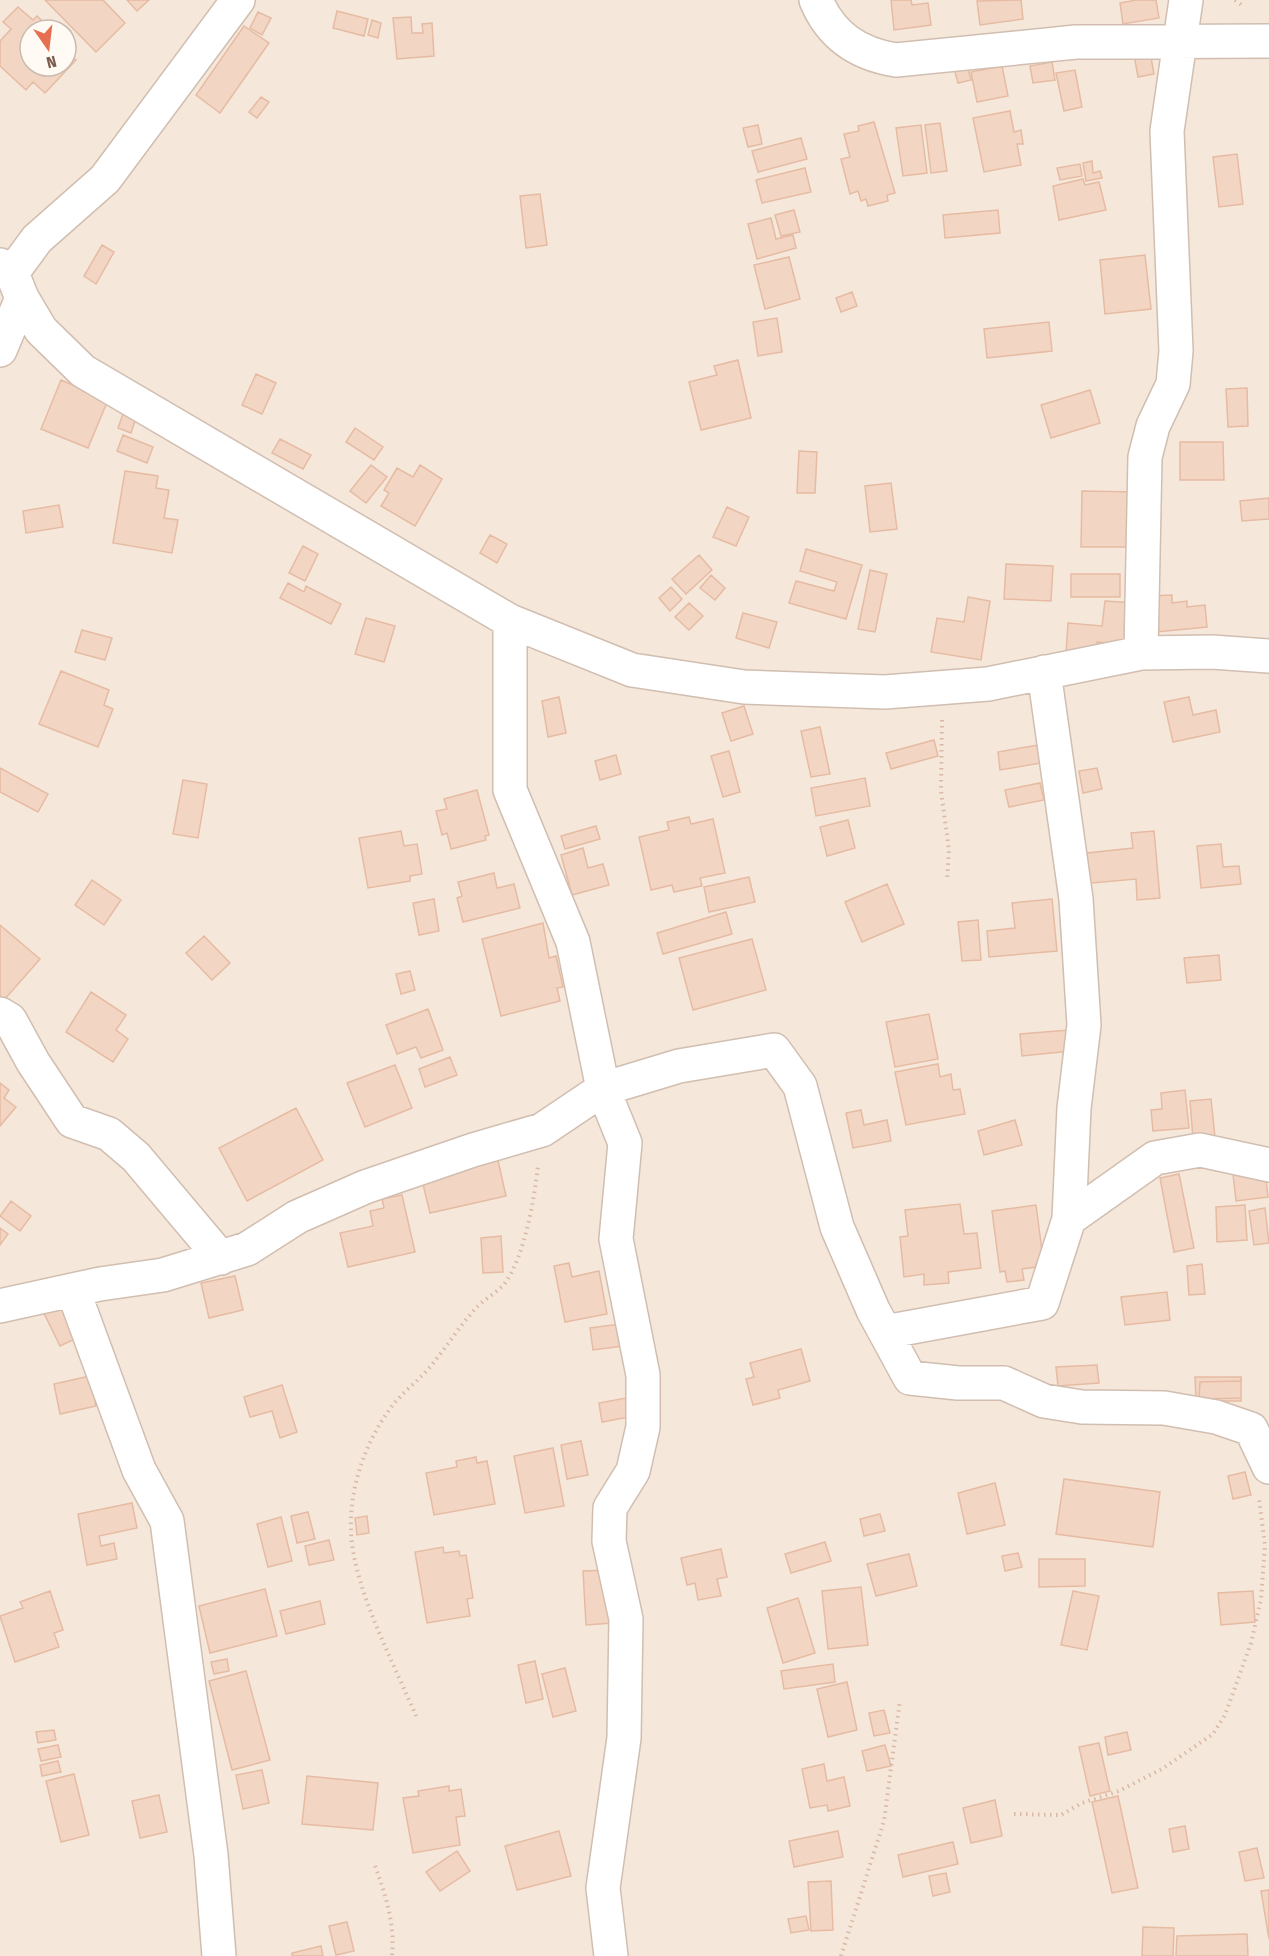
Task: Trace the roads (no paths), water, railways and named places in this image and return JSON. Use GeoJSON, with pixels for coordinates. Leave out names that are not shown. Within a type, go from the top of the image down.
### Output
{"type":"FeatureCollection","features":[{"type":"Feature","properties":{"kind":"street"},"geometry":{"type":"LineString","coordinates":[[0,350],[11,279],[37,239],[105,179],[238,0]]}},
{"type":"Feature","properties":{"kind":"street"},"geometry":{"type":"LineString","coordinates":[[816,0],[836,32],[854,47],[875,57],[896,60],[1066,42],[1181,39],[1269,41]]}},
{"type":"Feature","properties":{"kind":"street"},"geometry":{"type":"LineString","coordinates":[[1141,653],[1145,457],[1153,426],[1173,384],[1176,351],[1167,131],[1186,0]]}},
{"type":"Feature","properties":{"kind":"street"},"geometry":{"type":"LineString","coordinates":[[11,279],[41,330],[83,371],[510,621],[632,670],[744,687],[885,692],[988,684],[1141,653],[1212,652],[1269,656]]}},
{"type":"Feature","properties":{"kind":"street"},"geometry":{"type":"LineString","coordinates":[[510,621],[510,789],[573,942],[603,1089],[625,1143],[616,1239],[643,1375],[643,1427],[633,1471],[610,1508],[609,1541],[626,1619],[624,1738],[603,1888],[611,1956]]}},
{"type":"Feature","properties":{"kind":"street"},"geometry":{"type":"LineString","coordinates":[[885,1332],[1042,1303],[1069,1219],[1074,1108],[1084,1025],[1076,899],[1044,672]]}},
{"type":"Feature","properties":{"kind":"street"},"geometry":{"type":"LineString","coordinates":[[0,1014],[10,1020],[33,1062],[72,1121],[109,1134],[136,1157],[221,1258]]}},
{"type":"Feature","properties":{"kind":"street"},"geometry":{"type":"LineString","coordinates":[[0,1306],[73,1290],[163,1275],[221,1258],[247,1249],[297,1217],[365,1187],[473,1150],[542,1130],[603,1089],[679,1066],[774,1050],[800,1086],[837,1227],[885,1332],[910,1378],[958,1383],[1004,1383],[1044,1401],[1082,1407],[1164,1408],[1215,1417],[1251,1430],[1264,1477]]}},
{"type":"Feature","properties":{"kind":"street"},"geometry":{"type":"LineString","coordinates":[[1069,1219],[1155,1158],[1200,1150],[1269,1165]]}},
{"type":"Feature","properties":{"kind":"street"},"geometry":{"type":"LineString","coordinates":[[73,1290],[139,1470],[167,1521],[211,1855],[219,1956]]}}]}
